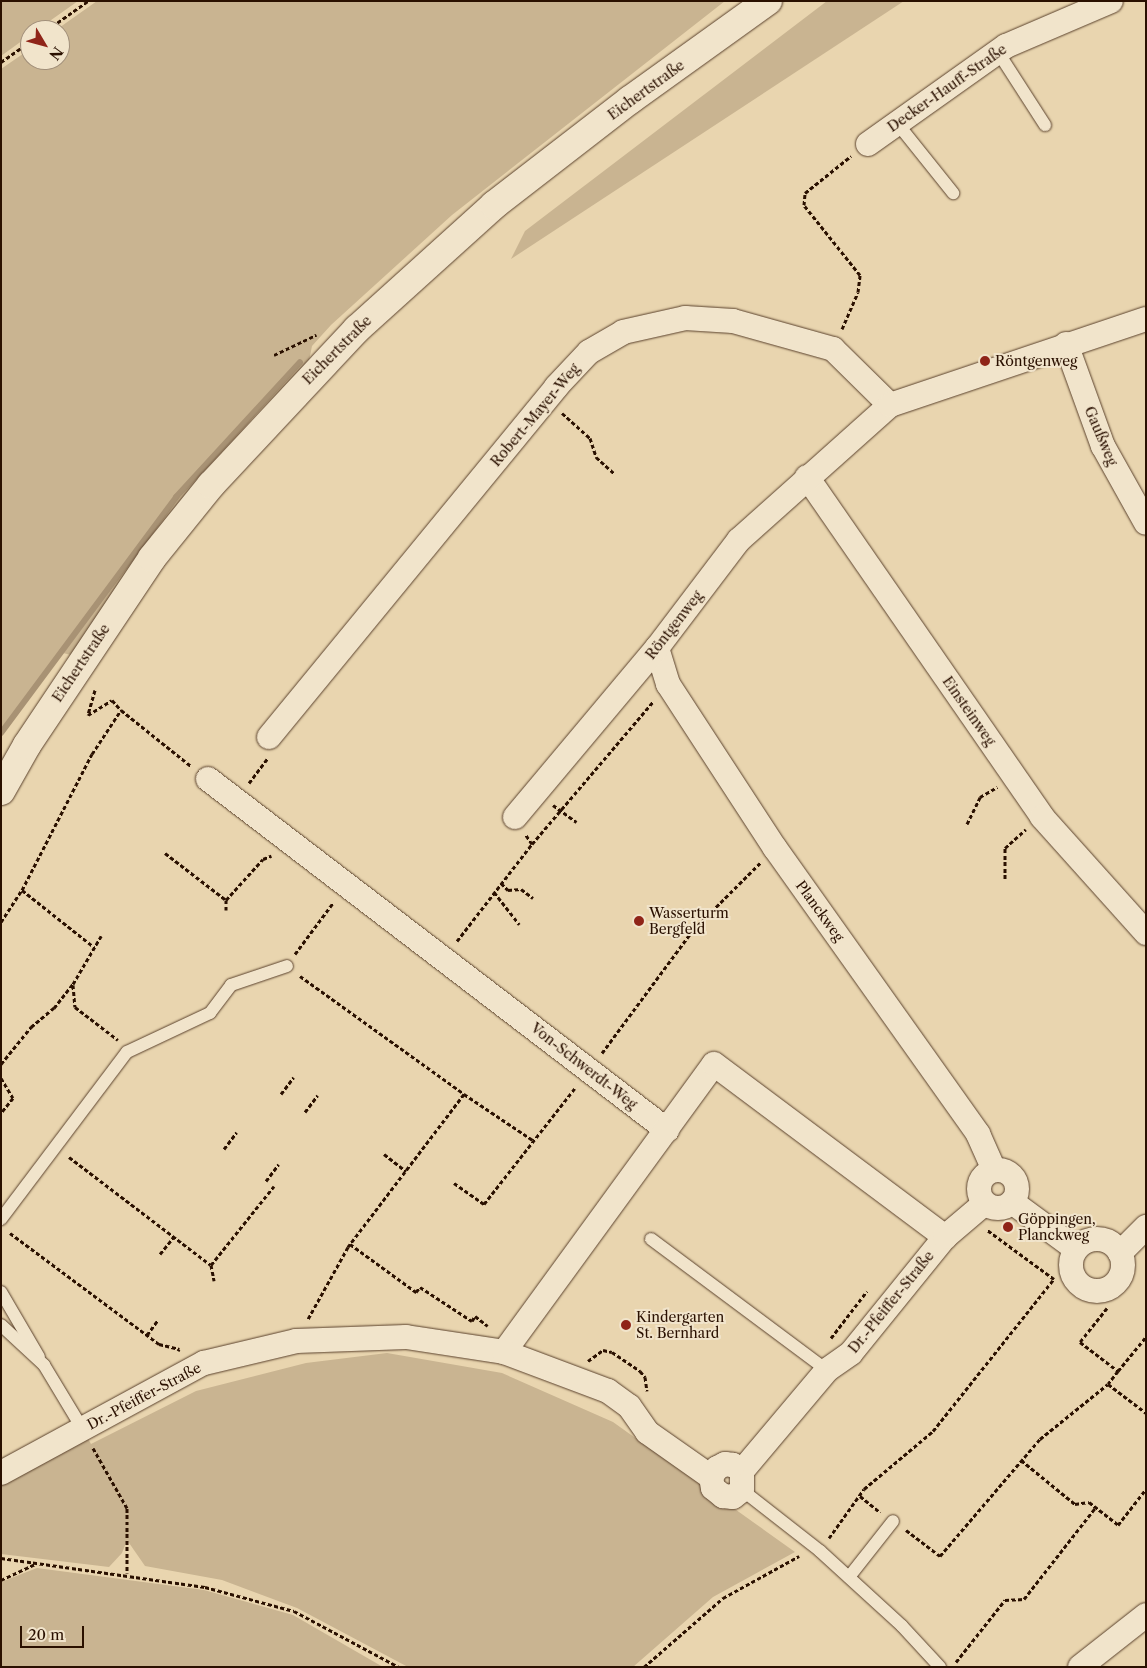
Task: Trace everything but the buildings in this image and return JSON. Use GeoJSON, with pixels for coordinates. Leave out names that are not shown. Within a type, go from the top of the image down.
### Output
{"type":"FeatureCollection","features":[{"type":"Feature","properties":{"kind":"street","name":"Eichertstraße"},"geometry":{"type":"LineString","coordinates":[[1,791],[80,664],[152,558],[211,485],[357,328],[494,205],[630,100],[768,1]]}},
{"type":"Feature","properties":{"kind":"street","name":"Decker-Hauff-Straße"},"geometry":{"type":"LineString","coordinates":[[868,144],[998,52],[1111,1]]}},
{"type":"Feature","properties":{"kind":"street","name":"Robert-Mayer-Weg"},"geometry":{"type":"LineString","coordinates":[[269,737],[546,399],[590,352],[623,332],[684,318],[733,321],[833,349],[890,405]]}},
{"type":"Feature","properties":{"kind":"street","name":"Röntgenweg"},"geometry":{"type":"LineString","coordinates":[[515,817],[657,648],[740,540],[807,477],[890,405],[1066,344],[1146,319]]}},
{"type":"Feature","properties":{"kind":"street","name":"Gaußweg"},"geometry":{"type":"LineString","coordinates":[[1066,344],[1102,446],[1146,523]]}},
{"type":"Feature","properties":{"kind":"street","name":"Einsteinweg"},"geometry":{"type":"LineString","coordinates":[[807,477],[1042,818],[1146,933]]}},
{"type":"Feature","properties":{"kind":"street","name":"Planckweg"},"geometry":{"type":"LineString","coordinates":[[657,648],[668,684],[775,848],[978,1134],[994,1170]]}},
{"type":"Feature","properties":{"kind":"street","name":"Von-Schwerdt-Weg"},"geometry":{"type":"LineString","coordinates":[[208,779],[236,802],[348,884],[667,1130]]}},
{"type":"Feature","properties":{"kind":"street"},"geometry":{"type":"LineString","coordinates":[[507,1347],[714,1064],[945,1237]]}},
{"type":"Feature","properties":{"kind":"street"},"geometry":{"type":"LineString","coordinates":[[994,1170],[1006,1171],[1015,1180],[1017,1191],[1012,1202],[1002,1208],[977,1210],[978,1186],[984,1175],[994,1170]]}},
{"type":"Feature","properties":{"kind":"street"},"geometry":{"type":"LineString","coordinates":[[1012,1202],[1076,1249]]}},
{"type":"Feature","properties":{"kind":"street","name":"Dr.-Pfeiffer-Straße"},"geometry":{"type":"LineString","coordinates":[[1,1473],[204,1364],[296,1341],[406,1337],[507,1347],[577,1380],[608,1391],[629,1406],[647,1432],[711,1477],[725,1464],[742,1481],[820,1365],[851,1353],[945,1237],[977,1210]]}},
{"type":"Feature","properties":{"kind":"street"},"geometry":{"type":"LineString","coordinates":[[1120,1253],[1146,1228]]}},
{"type":"Feature","properties":{"kind":"street"},"geometry":{"type":"LineString","coordinates":[[1091,1239],[1108,1241],[1120,1253],[1120,1276],[1108,1288],[1092,1290],[1078,1282],[1071,1266],[1076,1249],[1091,1239]]}},
{"type":"Feature","properties":{"kind":"street"},"geometry":{"type":"LineString","coordinates":[[1080,1667],[1146,1615]]}},
{"type":"Feature","properties":{"kind":"lane"},"geometry":{"type":"LineString","coordinates":[[998,52],[1046,126]]}},
{"type":"Feature","properties":{"kind":"lane"},"geometry":{"type":"LineString","coordinates":[[897,123],[953,193]]}},
{"type":"Feature","properties":{"kind":"lane"},"geometry":{"type":"LineString","coordinates":[[1,1219],[131,1050],[210,1013],[231,985],[286,966]]}},
{"type":"Feature","properties":{"kind":"lane"},"geometry":{"type":"LineString","coordinates":[[651,1239],[820,1365]]}},
{"type":"Feature","properties":{"kind":"lane"},"geometry":{"type":"LineString","coordinates":[[1,1292],[82,1428]]}},
{"type":"Feature","properties":{"kind":"lane"},"geometry":{"type":"LineString","coordinates":[[1,1325],[44,1365]]}},
{"type":"Feature","properties":{"kind":"lane"},"geometry":{"type":"LineString","coordinates":[[742,1481],[849,1577],[940,1667]]}},
{"type":"Feature","properties":{"kind":"lane"},"geometry":{"type":"LineString","coordinates":[[849,1577],[893,1521]]}},
{"type":"Feature","properties":{"kind":"path"},"geometry":{"type":"LineString","coordinates":[[61,20],[88,1]]}},
{"type":"Feature","properties":{"kind":"path"},"geometry":{"type":"LineString","coordinates":[[1,62],[20,49]]}},
{"type":"Feature","properties":{"kind":"path"},"geometry":{"type":"LineString","coordinates":[[833,349],[858,292],[860,275],[804,205],[805,193],[868,144]]}},
{"type":"Feature","properties":{"kind":"path"},"geometry":{"type":"LineString","coordinates":[[546,399],[590,438],[596,457],[614,473]]}},
{"type":"Feature","properties":{"kind":"path"},"geometry":{"type":"LineString","coordinates":[[80,664],[100,674],[88,715],[112,700],[208,779]]}},
{"type":"Feature","properties":{"kind":"path"},"geometry":{"type":"LineString","coordinates":[[444,958],[532,844],[668,684]]}},
{"type":"Feature","properties":{"kind":"path"},"geometry":{"type":"LineString","coordinates":[[1,922],[22,890],[92,754],[122,710]]}},
{"type":"Feature","properties":{"kind":"path"},"geometry":{"type":"LineString","coordinates":[[236,802],[273,751],[269,737]]}},
{"type":"Feature","properties":{"kind":"path"},"geometry":{"type":"LineString","coordinates":[[967,824],[980,797],[1014,777]]}},
{"type":"Feature","properties":{"kind":"path"},"geometry":{"type":"LineString","coordinates":[[537,792],[576,822]]}},
{"type":"Feature","properties":{"kind":"path"},"geometry":{"type":"LineString","coordinates":[[515,817],[532,844]]}},
{"type":"Feature","properties":{"kind":"path"},"geometry":{"type":"LineString","coordinates":[[1005,879],[1006,848],[1012,839],[1042,818]]}},
{"type":"Feature","properties":{"kind":"path"},"geometry":{"type":"LineString","coordinates":[[454,1183],[484,1204],[590,1070],[693,930],[775,848]]}},
{"type":"Feature","properties":{"kind":"path"},"geometry":{"type":"LineString","coordinates":[[165,853],[226,900]]}},
{"type":"Feature","properties":{"kind":"path"},"geometry":{"type":"LineString","coordinates":[[226,910],[226,900],[263,858],[275,854]]}},
{"type":"Feature","properties":{"kind":"path"},"geometry":{"type":"LineString","coordinates":[[501,883],[508,890],[521,889],[533,898]]}},
{"type":"Feature","properties":{"kind":"path"},"geometry":{"type":"LineString","coordinates":[[348,884],[286,966],[464,1094],[534,1141]]}},
{"type":"Feature","properties":{"kind":"path"},"geometry":{"type":"LineString","coordinates":[[22,890],[94,947]]}},
{"type":"Feature","properties":{"kind":"path"},"geometry":{"type":"LineString","coordinates":[[494,892],[519,924]]}},
{"type":"Feature","properties":{"kind":"path"},"geometry":{"type":"LineString","coordinates":[[1,1064],[31,1027],[54,1008],[73,984],[101,936]]}},
{"type":"Feature","properties":{"kind":"path"},"geometry":{"type":"LineString","coordinates":[[73,984],[76,1007],[131,1050]]}},
{"type":"Feature","properties":{"kind":"path"},"geometry":{"type":"LineString","coordinates":[[281,1094],[294,1077]]}},
{"type":"Feature","properties":{"kind":"path"},"geometry":{"type":"LineString","coordinates":[[1,1078],[13,1098],[1,1113]]}},
{"type":"Feature","properties":{"kind":"path"},"geometry":{"type":"LineString","coordinates":[[296,1341],[350,1244],[464,1094]]}},
{"type":"Feature","properties":{"kind":"path"},"geometry":{"type":"LineString","coordinates":[[305,1112],[318,1095]]}},
{"type":"Feature","properties":{"kind":"path"},"geometry":{"type":"LineString","coordinates":[[224,1149],[237,1132]]}},
{"type":"Feature","properties":{"kind":"path"},"geometry":{"type":"LineString","coordinates":[[384,1154],[406,1171]]}},
{"type":"Feature","properties":{"kind":"path"},"geometry":{"type":"LineString","coordinates":[[69,1157],[211,1265],[214,1280]]}},
{"type":"Feature","properties":{"kind":"path"},"geometry":{"type":"LineString","coordinates":[[266,1181],[279,1164]]}},
{"type":"Feature","properties":{"kind":"path"},"geometry":{"type":"LineString","coordinates":[[211,1265],[274,1186]]}},
{"type":"Feature","properties":{"kind":"path"},"geometry":{"type":"LineString","coordinates":[[644,1667],[723,1598],[818,1549],[864,1490],[934,1431],[1054,1279],[977,1210]]}},
{"type":"Feature","properties":{"kind":"path"},"geometry":{"type":"LineString","coordinates":[[1,1227],[159,1344]]}},
{"type":"Feature","properties":{"kind":"path"},"geometry":{"type":"LineString","coordinates":[[160,1254],[174,1236]]}},
{"type":"Feature","properties":{"kind":"path"},"geometry":{"type":"LineString","coordinates":[[350,1244],[416,1292],[420,1287],[472,1321],[475,1316],[507,1347]]}},
{"type":"Feature","properties":{"kind":"path"},"geometry":{"type":"LineString","coordinates":[[820,1365],[867,1291]]}},
{"type":"Feature","properties":{"kind":"path"},"geometry":{"type":"LineString","coordinates":[[1107,1308],[1080,1342],[1118,1371]]}},
{"type":"Feature","properties":{"kind":"path"},"geometry":{"type":"LineString","coordinates":[[147,1335],[158,1320]]}},
{"type":"Feature","properties":{"kind":"path"},"geometry":{"type":"LineString","coordinates":[[940,1556],[1040,1439],[1108,1384],[1146,1338]]}},
{"type":"Feature","properties":{"kind":"path"},"geometry":{"type":"LineString","coordinates":[[577,1380],[590,1358],[603,1350],[612,1352],[645,1377]]}},
{"type":"Feature","properties":{"kind":"path"},"geometry":{"type":"LineString","coordinates":[[1108,1384],[1146,1413]]}},
{"type":"Feature","properties":{"kind":"path"},"geometry":{"type":"LineString","coordinates":[[82,1428],[128,1508],[126,1574]]}},
{"type":"Feature","properties":{"kind":"path"},"geometry":{"type":"LineString","coordinates":[[1022,1460],[1075,1504],[1089,1502],[1118,1525],[1146,1489]]}},
{"type":"Feature","properties":{"kind":"path"},"geometry":{"type":"LineString","coordinates":[[952,1667],[1005,1600],[1024,1599],[1096,1507]]}},
{"type":"Feature","properties":{"kind":"path"},"geometry":{"type":"LineString","coordinates":[[1,1558],[205,1586],[294,1611],[399,1667]]}},
{"type":"Feature","properties":{"kind":"path"},"geometry":{"type":"LineString","coordinates":[[1,1580],[36,1563]]}},
{"type":"Feature","properties":{"kind":"shaded area"},"geometry":{"type":"Polygon","coordinates":[[[1,1],[78,1],[51,20],[20,20],[20,42],[1,56],[1,1]]]}},
{"type":"Feature","properties":{"kind":"shaded area"},"geometry":{"type":"Polygon","coordinates":[[[97,1],[725,1],[452,215],[331,325],[312,346],[309,361],[252,419],[188,496],[71,655],[63,653],[1,737],[1,69],[20,56],[20,70],[70,70],[70,20],[97,1]]]}},
{"type":"Feature","properties":{"kind":"shaded area"},"geometry":{"type":"Polygon","coordinates":[[[827,1],[904,1],[511,259],[525,231],[827,1]]]}},
{"type":"Feature","properties":{"kind":"shaded area"},"geometry":{"type":"Polygon","coordinates":[[[387,1353],[502,1373],[613,1422],[795,1552],[713,1597],[633,1667],[408,1667],[297,1608],[222,1580],[145,1566],[127,1540],[122,1553],[109,1567],[1,1554],[1,1472],[82,1428],[91,1444],[196,1391],[306,1363],[387,1353]]]}},
{"type":"Feature","properties":{"kind":"shaded area"},"geometry":{"type":"Polygon","coordinates":[[[37,1568],[204,1590],[293,1615],[383,1667],[1,1667],[1,1582],[37,1568]]]}},
{"type":"Feature","properties":{"kind":"waterway"},"geometry":{"type":"LineString","coordinates":[[1,733],[176,497],[300,362]]}},
{"type":"Feature","properties":{"kind":"place","name":"Röntgenweg"},"geometry":{"type":"Point","coordinates":[985,361]}},
{"type":"Feature","properties":{"kind":"place","name":"Wasserturm Bergfeld"},"geometry":{"type":"Point","coordinates":[639,921]}},
{"type":"Feature","properties":{"kind":"place","name":"Göppingen, Planckweg"},"geometry":{"type":"Point","coordinates":[1008,1227]}},
{"type":"Feature","properties":{"kind":"place","name":"Kindergarten St. Bernhard"},"geometry":{"type":"Point","coordinates":[626,1325]}}]}
